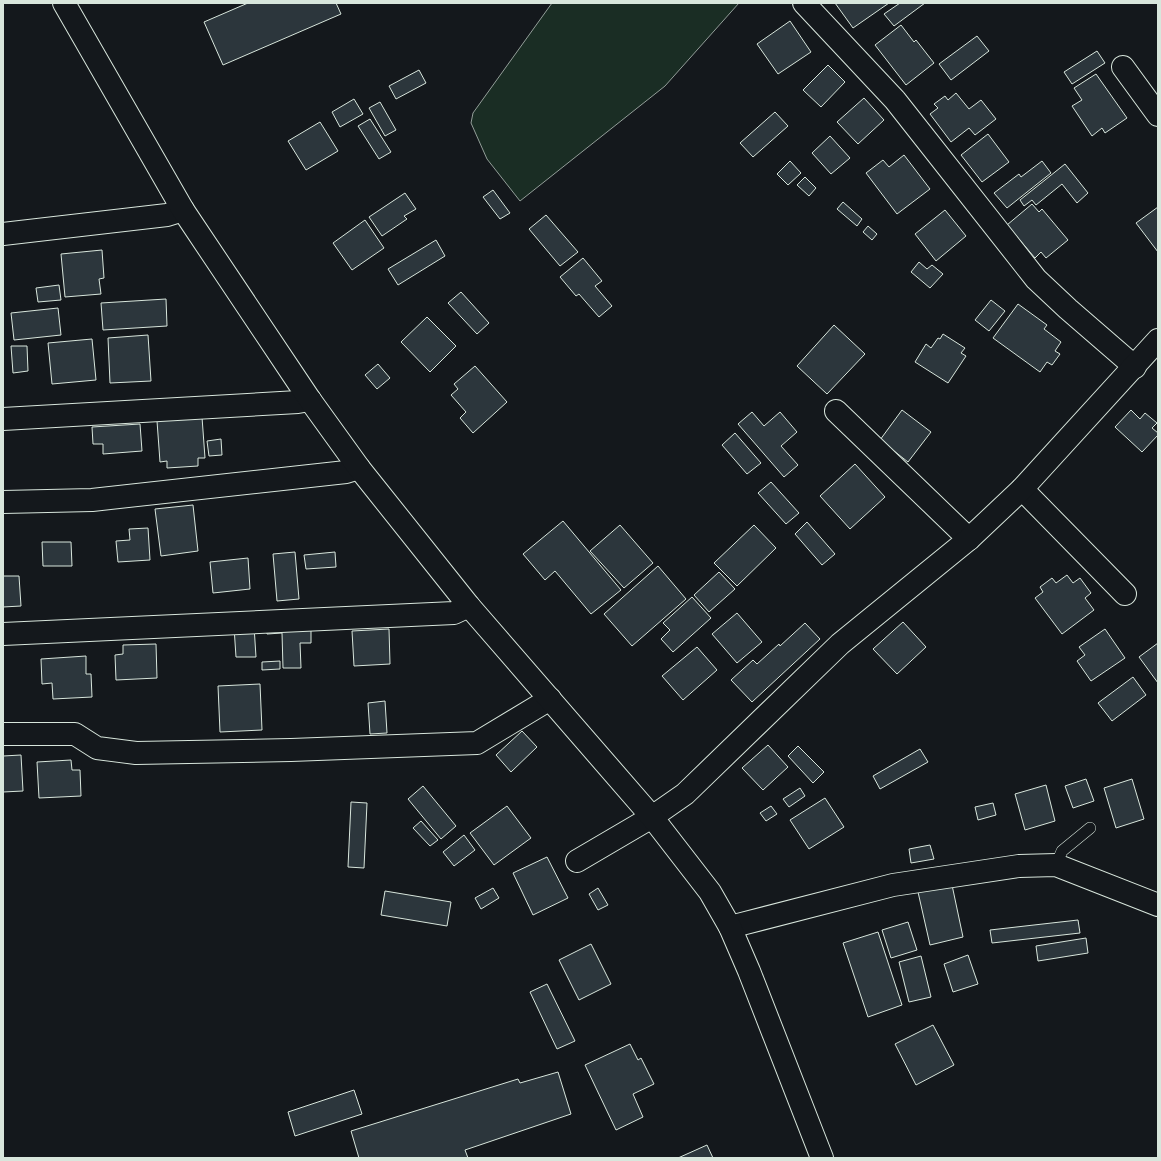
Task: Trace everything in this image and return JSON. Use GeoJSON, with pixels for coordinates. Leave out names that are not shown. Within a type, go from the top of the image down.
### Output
{"type":"FeatureCollection","features":[{"type":"Feature","properties":{"kind":"street"},"geometry":{"type":"LineString","coordinates":[[64,3],[183,210],[310,400],[359,468],[469,606],[652,818],[710,892],[730,927],[749,971],[822,1158]]}},
{"type":"Feature","properties":{"kind":"street"},"geometry":{"type":"LineString","coordinates":[[804,3],[895,100],[1036,279],[1068,309],[1135,366]]}},
{"type":"Feature","properties":{"kind":"street"},"geometry":{"type":"LineString","coordinates":[[1124,67],[1158,115]]}},
{"type":"Feature","properties":{"kind":"street"},"geometry":{"type":"LineString","coordinates":[[3,234],[167,215],[183,210]]}},
{"type":"Feature","properties":{"kind":"street"},"geometry":{"type":"LineString","coordinates":[[577,861],[652,818],[685,794],[840,644],[969,539],[1022,489],[1158,340]]}},
{"type":"Feature","properties":{"kind":"street"},"geometry":{"type":"LineString","coordinates":[[3,419],[298,402],[310,400]]}},
{"type":"Feature","properties":{"kind":"street"},"geometry":{"type":"LineString","coordinates":[[836,411],[969,539]]}},
{"type":"Feature","properties":{"kind":"street"},"geometry":{"type":"LineString","coordinates":[[3,502],[92,500],[346,472],[359,468]]}},
{"type":"Feature","properties":{"kind":"street"},"geometry":{"type":"LineString","coordinates":[[1022,489],[1125,594]]}},
{"type":"Feature","properties":{"kind":"street"},"geometry":{"type":"LineString","coordinates":[[3,634],[454,613],[469,606]]}},
{"type":"Feature","properties":{"kind":"street"},"geometry":{"type":"LineString","coordinates":[[3,734],[75,734],[97,748],[136,753],[291,750],[476,742],[550,699]]}},
{"type":"Feature","properties":{"kind":"street"},"geometry":{"type":"LineString","coordinates":[[730,927],[893,885],[1019,866],[1056,865],[1158,905]]}},
{"type":"Feature","properties":{"kind":"lane"},"geometry":{"type":"LineString","coordinates":[[1056,865],[1062,851],[1090,828]]}},
{"type":"Feature","properties":{"kind":"green space"},"geometry":{"type":"Polygon","coordinates":[[[552,3],[739,3],[665,86],[520,201],[487,159],[471,123],[473,113],[552,3]]]}},
{"type":"Feature","properties":{"kind":"building"},"geometry":{"type":"Polygon","coordinates":[[[248,3],[336,3],[341,14],[223,65],[204,22],[248,3]]]}},
{"type":"Feature","properties":{"kind":"building"},"geometry":{"type":"Polygon","coordinates":[[[835,3],[889,3],[853,28],[835,3]]]}},
{"type":"Feature","properties":{"kind":"building"},"geometry":{"type":"Polygon","coordinates":[[[900,3],[925,3],[894,26],[884,14],[900,3]]]}},
{"type":"Feature","properties":{"kind":"building"},"geometry":{"type":"Polygon","coordinates":[[[790,21],[811,52],[778,74],[757,44],[790,21]]]}},
{"type":"Feature","properties":{"kind":"building"},"geometry":{"type":"Polygon","coordinates":[[[901,25],[914,42],[916,40],[934,63],[906,85],[875,45],[901,25]]]}},
{"type":"Feature","properties":{"kind":"building"},"geometry":{"type":"Polygon","coordinates":[[[977,36],[989,51],[951,80],[939,64],[977,36]]]}},
{"type":"Feature","properties":{"kind":"building"},"geometry":{"type":"Polygon","coordinates":[[[1097,51],[1105,63],[1072,84],[1064,72],[1097,51]]]}},
{"type":"Feature","properties":{"kind":"building"},"geometry":{"type":"Polygon","coordinates":[[[828,65],[845,82],[821,107],[803,90],[828,65]]]}},
{"type":"Feature","properties":{"kind":"building"},"geometry":{"type":"Polygon","coordinates":[[[419,70],[426,83],[396,99],[389,86],[419,70]]]}},
{"type":"Feature","properties":{"kind":"building"},"geometry":{"type":"Polygon","coordinates":[[[1096,74],[1127,118],[1105,133],[1102,128],[1092,136],[1072,106],[1082,100],[1074,88],[1096,74]]]}},
{"type":"Feature","properties":{"kind":"building"},"geometry":{"type":"Polygon","coordinates":[[[956,93],[969,109],[981,100],[996,119],[975,135],[969,128],[951,142],[930,114],[938,108],[934,104],[945,96],[948,100],[956,93]]]}},
{"type":"Feature","properties":{"kind":"building"},"geometry":{"type":"Polygon","coordinates":[[[864,98],[884,120],[858,144],[837,122],[864,98]]]}},
{"type":"Feature","properties":{"kind":"building"},"geometry":{"type":"Polygon","coordinates":[[[354,99],[363,114],[340,127],[332,112],[354,99]]]}},
{"type":"Feature","properties":{"kind":"building"},"geometry":{"type":"Polygon","coordinates":[[[380,102],[396,130],[385,136],[369,108],[380,102]]]}},
{"type":"Feature","properties":{"kind":"building"},"geometry":{"type":"Polygon","coordinates":[[[775,112],[788,126],[753,157],[740,143],[775,112]]]}},
{"type":"Feature","properties":{"kind":"building"},"geometry":{"type":"Polygon","coordinates":[[[370,119],[391,152],[379,159],[358,126],[370,119]]]}},
{"type":"Feature","properties":{"kind":"building"},"geometry":{"type":"Polygon","coordinates":[[[320,122],[338,151],[306,170],[288,141],[320,122]]]}},
{"type":"Feature","properties":{"kind":"building"},"geometry":{"type":"Polygon","coordinates":[[[988,134],[1009,162],[982,182],[961,155],[988,134]]]}},
{"type":"Feature","properties":{"kind":"building"},"geometry":{"type":"Polygon","coordinates":[[[830,136],[850,158],[831,174],[812,153],[830,136]]]}},
{"type":"Feature","properties":{"kind":"building"},"geometry":{"type":"Polygon","coordinates":[[[904,155],[930,189],[897,214],[866,173],[883,160],[889,167],[904,155]]]}},
{"type":"Feature","properties":{"kind":"building"},"geometry":{"type":"Polygon","coordinates":[[[790,161],[801,173],[788,185],[777,174],[790,161]]]}},
{"type":"Feature","properties":{"kind":"building"},"geometry":{"type":"Polygon","coordinates":[[[1042,161],[1051,173],[1007,208],[994,193],[1019,174],[1021,177],[1042,161]]]}},
{"type":"Feature","properties":{"kind":"building"},"geometry":{"type":"Polygon","coordinates":[[[1065,164],[1088,193],[1077,203],[1062,184],[1036,205],[1032,200],[1024,206],[1020,200],[1065,164]]]}},
{"type":"Feature","properties":{"kind":"building"},"geometry":{"type":"Polygon","coordinates":[[[805,177],[816,188],[809,196],[797,185],[805,177]]]}},
{"type":"Feature","properties":{"kind":"building"},"geometry":{"type":"Polygon","coordinates":[[[493,190],[510,213],[500,219],[483,197],[493,190]]]}},
{"type":"Feature","properties":{"kind":"building"},"geometry":{"type":"Polygon","coordinates":[[[405,193],[416,209],[404,216],[407,219],[382,236],[369,217],[405,193]]]}},
{"type":"Feature","properties":{"kind":"building"},"geometry":{"type":"Polygon","coordinates":[[[843,202],[862,219],[857,226],[837,209],[843,202]]]}},
{"type":"Feature","properties":{"kind":"building"},"geometry":{"type":"Polygon","coordinates":[[[1032,204],[1039,212],[1042,209],[1068,240],[1046,258],[1041,252],[1035,258],[1007,225],[1032,204]]]}},
{"type":"Feature","properties":{"kind":"building"},"geometry":{"type":"Polygon","coordinates":[[[1158,207],[1158,252],[1136,223],[1158,207]]]}},
{"type":"Feature","properties":{"kind":"building"},"geometry":{"type":"Polygon","coordinates":[[[945,210],[966,236],[936,261],[915,234],[945,210]]]}},
{"type":"Feature","properties":{"kind":"building"},"geometry":{"type":"Polygon","coordinates":[[[546,215],[578,252],[560,266],[529,229],[546,215]]]}},
{"type":"Feature","properties":{"kind":"building"},"geometry":{"type":"Polygon","coordinates":[[[365,220],[384,248],[352,270],[333,243],[365,220]]]}},
{"type":"Feature","properties":{"kind":"building"},"geometry":{"type":"Polygon","coordinates":[[[868,226],[877,234],[872,240],[863,232],[868,226]]]}},
{"type":"Feature","properties":{"kind":"building"},"geometry":{"type":"Polygon","coordinates":[[[436,240],[445,256],[398,285],[388,269],[436,240]]]}},
{"type":"Feature","properties":{"kind":"building"},"geometry":{"type":"Polygon","coordinates":[[[102,250],[104,278],[99,279],[101,294],[65,297],[61,254],[102,250]]]}},
{"type":"Feature","properties":{"kind":"building"},"geometry":{"type":"Polygon","coordinates":[[[583,258],[602,281],[595,286],[612,306],[599,317],[579,294],[576,296],[560,277],[583,258]]]}},
{"type":"Feature","properties":{"kind":"building"},"geometry":{"type":"Polygon","coordinates":[[[919,262],[927,269],[932,265],[943,274],[930,288],[911,272],[919,262]]]}},
{"type":"Feature","properties":{"kind":"building"},"geometry":{"type":"Polygon","coordinates":[[[59,285],[61,300],[38,302],[36,288],[59,285]]]}},
{"type":"Feature","properties":{"kind":"building"},"geometry":{"type":"Polygon","coordinates":[[[461,292],[489,323],[477,334],[448,303],[461,292]]]}},
{"type":"Feature","properties":{"kind":"building"},"geometry":{"type":"Polygon","coordinates":[[[166,299],[167,326],[103,330],[101,303],[166,299]]]}},
{"type":"Feature","properties":{"kind":"building"},"geometry":{"type":"Polygon","coordinates":[[[991,300],[1005,311],[989,331],[975,320],[991,300]]]}},
{"type":"Feature","properties":{"kind":"building"},"geometry":{"type":"Polygon","coordinates":[[[1018,304],[1047,325],[1044,329],[1061,342],[1055,351],[1060,354],[1052,365],[1047,362],[1040,372],[993,338],[1018,304]]]}},
{"type":"Feature","properties":{"kind":"building"},"geometry":{"type":"Polygon","coordinates":[[[58,308],[61,335],[14,340],[11,313],[58,308]]]}},
{"type":"Feature","properties":{"kind":"building"},"geometry":{"type":"Polygon","coordinates":[[[427,317],[456,346],[430,372],[401,342],[427,317]]]}},
{"type":"Feature","properties":{"kind":"building"},"geometry":{"type":"Polygon","coordinates":[[[834,325],[865,354],[827,394],[797,366],[834,325]]]}},
{"type":"Feature","properties":{"kind":"building"},"geometry":{"type":"Polygon","coordinates":[[[943,334],[965,348],[961,353],[966,356],[948,383],[915,362],[926,344],[931,348],[943,334]]]}},
{"type":"Feature","properties":{"kind":"building"},"geometry":{"type":"Polygon","coordinates":[[[148,335],[151,381],[110,383],[108,338],[148,335]]]}},
{"type":"Feature","properties":{"kind":"building"},"geometry":{"type":"Polygon","coordinates":[[[92,339],[96,380],[52,384],[48,343],[92,339]]]}},
{"type":"Feature","properties":{"kind":"building"},"geometry":{"type":"Polygon","coordinates":[[[11,346],[27,346],[28,371],[13,373],[11,346]]]}},
{"type":"Feature","properties":{"kind":"building"},"geometry":{"type":"Polygon","coordinates":[[[378,364],[390,378],[377,389],[365,375],[378,364]]]}},
{"type":"Feature","properties":{"kind":"building"},"geometry":{"type":"Polygon","coordinates":[[[475,366],[507,402],[473,433],[460,418],[466,412],[451,395],[458,389],[454,384],[475,366]]]}},
{"type":"Feature","properties":{"kind":"building"},"geometry":{"type":"Polygon","coordinates":[[[902,410],[931,432],[908,462],[880,440],[902,410]]]}},
{"type":"Feature","properties":{"kind":"building"},"geometry":{"type":"Polygon","coordinates":[[[1131,410],[1140,419],[1145,413],[1157,423],[1152,428],[1158,433],[1158,435],[1142,452],[1115,427],[1131,410]]]}},
{"type":"Feature","properties":{"kind":"building"},"geometry":{"type":"Polygon","coordinates":[[[752,412],[764,426],[780,412],[797,432],[781,446],[798,465],[784,477],[738,424],[752,412]]]}},
{"type":"Feature","properties":{"kind":"building"},"geometry":{"type":"Polygon","coordinates":[[[202,417],[205,458],[198,458],[198,466],[167,468],[167,461],[160,462],[157,421],[202,417]]]}},
{"type":"Feature","properties":{"kind":"building"},"geometry":{"type":"Polygon","coordinates":[[[140,424],[142,451],[103,454],[103,444],[93,444],[92,427],[140,424]]]}},
{"type":"Feature","properties":{"kind":"building"},"geometry":{"type":"Polygon","coordinates":[[[735,433],[761,463],[747,474],[722,445],[735,433]]]}},
{"type":"Feature","properties":{"kind":"building"},"geometry":{"type":"Polygon","coordinates":[[[221,439],[222,455],[209,456],[207,441],[221,439]]]}},
{"type":"Feature","properties":{"kind":"building"},"geometry":{"type":"Polygon","coordinates":[[[855,464],[885,497],[850,529],[820,496],[855,464]]]}},
{"type":"Feature","properties":{"kind":"building"},"geometry":{"type":"Polygon","coordinates":[[[771,482],[799,513],[786,524],[758,493],[771,482]]]}},
{"type":"Feature","properties":{"kind":"building"},"geometry":{"type":"Polygon","coordinates":[[[193,505],[198,551],[161,556],[155,509],[193,505]]]}},
{"type":"Feature","properties":{"kind":"building"},"geometry":{"type":"Polygon","coordinates":[[[563,521],[621,590],[591,614],[555,571],[545,580],[523,554],[563,521]]]}},
{"type":"Feature","properties":{"kind":"building"},"geometry":{"type":"Polygon","coordinates":[[[807,522],[835,554],[822,565],[795,534],[807,522]]]}},
{"type":"Feature","properties":{"kind":"building"},"geometry":{"type":"Polygon","coordinates":[[[620,525],[653,563],[624,588],[590,551],[620,525]]]}},
{"type":"Feature","properties":{"kind":"building"},"geometry":{"type":"Polygon","coordinates":[[[754,525],[776,548],[737,586],[714,563],[754,525]]]}},
{"type":"Feature","properties":{"kind":"building"},"geometry":{"type":"Polygon","coordinates":[[[148,528],[150,560],[118,562],[116,541],[130,540],[129,529],[148,528]]]}},
{"type":"Feature","properties":{"kind":"building"},"geometry":{"type":"Polygon","coordinates":[[[42,542],[71,542],[72,566],[43,566],[42,542]]]}},
{"type":"Feature","properties":{"kind":"building"},"geometry":{"type":"Polygon","coordinates":[[[295,552],[299,599],[277,601],[273,554],[295,552]]]}},
{"type":"Feature","properties":{"kind":"building"},"geometry":{"type":"Polygon","coordinates":[[[335,552],[336,567],[306,569],[304,555],[335,552]]]}},
{"type":"Feature","properties":{"kind":"building"},"geometry":{"type":"Polygon","coordinates":[[[248,558],[250,589],[213,593],[210,562],[248,558]]]}},
{"type":"Feature","properties":{"kind":"building"},"geometry":{"type":"Polygon","coordinates":[[[658,566],[686,599],[632,646],[604,614],[658,566]]]}},
{"type":"Feature","properties":{"kind":"building"},"geometry":{"type":"Polygon","coordinates":[[[719,572],[735,589],[709,612],[694,595],[719,572]]]}},
{"type":"Feature","properties":{"kind":"building"},"geometry":{"type":"Polygon","coordinates":[[[1067,575],[1073,583],[1080,578],[1091,593],[1085,598],[1094,610],[1062,634],[1035,598],[1043,592],[1040,587],[1052,578],[1056,583],[1067,575]]]}},
{"type":"Feature","properties":{"kind":"building"},"geometry":{"type":"Polygon","coordinates":[[[3,576],[19,576],[21,606],[3,607],[3,576]]]}},
{"type":"Feature","properties":{"kind":"building"},"geometry":{"type":"Polygon","coordinates":[[[692,597],[711,618],[673,652],[661,639],[670,630],[663,623],[692,597]]]}},
{"type":"Feature","properties":{"kind":"building"},"geometry":{"type":"Polygon","coordinates":[[[737,613],[762,642],[737,663],[712,634],[737,613]]]}},
{"type":"Feature","properties":{"kind":"building"},"geometry":{"type":"Polygon","coordinates":[[[903,622],[926,647],[897,674],[873,649],[903,622]]]}},
{"type":"Feature","properties":{"kind":"building"},"geometry":{"type":"Polygon","coordinates":[[[311,623],[311,643],[300,643],[301,668],[283,668],[282,633],[267,634],[266,625],[311,623]]]}},
{"type":"Feature","properties":{"kind":"building"},"geometry":{"type":"Polygon","coordinates":[[[805,623],[820,639],[752,702],[731,680],[753,660],[757,664],[779,644],[780,646],[805,623]]]}},
{"type":"Feature","properties":{"kind":"building"},"geometry":{"type":"Polygon","coordinates":[[[254,626],[256,657],[236,657],[234,627],[254,626]]]}},
{"type":"Feature","properties":{"kind":"building"},"geometry":{"type":"Polygon","coordinates":[[[389,629],[390,664],[354,666],[352,631],[389,629]]]}},
{"type":"Feature","properties":{"kind":"building"},"geometry":{"type":"Polygon","coordinates":[[[1105,629],[1125,658],[1091,681],[1077,661],[1085,655],[1079,647],[1105,629]]]}},
{"type":"Feature","properties":{"kind":"building"},"geometry":{"type":"Polygon","coordinates":[[[1158,643],[1158,683],[1139,657],[1158,643]]]}},
{"type":"Feature","properties":{"kind":"building"},"geometry":{"type":"Polygon","coordinates":[[[156,644],[157,678],[116,680],[115,655],[123,654],[123,645],[156,644]]]}},
{"type":"Feature","properties":{"kind":"building"},"geometry":{"type":"Polygon","coordinates":[[[697,647],[717,670],[683,700],[662,676],[697,647]]]}},
{"type":"Feature","properties":{"kind":"building"},"geometry":{"type":"Polygon","coordinates":[[[86,656],[86,674],[91,674],[92,697],[53,699],[52,683],[42,684],[41,659],[86,656]]]}},
{"type":"Feature","properties":{"kind":"building"},"geometry":{"type":"Polygon","coordinates":[[[280,661],[280,669],[262,670],[262,662],[280,661]]]}},
{"type":"Feature","properties":{"kind":"building"},"geometry":{"type":"Polygon","coordinates":[[[1133,677],[1146,695],[1112,721],[1098,703],[1133,677]]]}},
{"type":"Feature","properties":{"kind":"building"},"geometry":{"type":"Polygon","coordinates":[[[260,684],[262,730],[220,732],[218,686],[260,684]]]}},
{"type":"Feature","properties":{"kind":"building"},"geometry":{"type":"Polygon","coordinates":[[[385,701],[387,733],[370,734],[368,703],[385,701]]]}},
{"type":"Feature","properties":{"kind":"building"},"geometry":{"type":"Polygon","coordinates":[[[522,731],[537,747],[511,772],[496,755],[522,731]]]}},
{"type":"Feature","properties":{"kind":"building"},"geometry":{"type":"Polygon","coordinates":[[[768,745],[788,767],[763,790],[742,768],[768,745]]]}},
{"type":"Feature","properties":{"kind":"building"},"geometry":{"type":"Polygon","coordinates":[[[798,746],[824,772],[813,783],[788,756],[798,746]]]}},
{"type":"Feature","properties":{"kind":"building"},"geometry":{"type":"Polygon","coordinates":[[[920,749],[928,762],[880,789],[873,776],[920,749]]]}},
{"type":"Feature","properties":{"kind":"building"},"geometry":{"type":"Polygon","coordinates":[[[21,755],[23,791],[3,792],[3,756],[21,755]]]}},
{"type":"Feature","properties":{"kind":"building"},"geometry":{"type":"Polygon","coordinates":[[[71,760],[72,770],[80,770],[81,796],[39,798],[37,762],[71,760]]]}},
{"type":"Feature","properties":{"kind":"building"},"geometry":{"type":"Polygon","coordinates":[[[1086,779],[1094,801],[1073,808],[1065,786],[1086,779]]]}},
{"type":"Feature","properties":{"kind":"building"},"geometry":{"type":"Polygon","coordinates":[[[1132,779],[1144,819],[1116,828],[1104,788],[1132,779]]]}},
{"type":"Feature","properties":{"kind":"building"},"geometry":{"type":"Polygon","coordinates":[[[1046,785],[1055,821],[1025,830],[1015,794],[1046,785]]]}},
{"type":"Feature","properties":{"kind":"building"},"geometry":{"type":"Polygon","coordinates":[[[423,786],[456,826],[441,839],[408,799],[423,786]]]}},
{"type":"Feature","properties":{"kind":"building"},"geometry":{"type":"Polygon","coordinates":[[[800,788],[805,796],[789,807],[783,799],[800,788]]]}},
{"type":"Feature","properties":{"kind":"building"},"geometry":{"type":"Polygon","coordinates":[[[825,798],[844,827],[809,849],[790,820],[825,798]]]}},
{"type":"Feature","properties":{"kind":"building"},"geometry":{"type":"Polygon","coordinates":[[[351,802],[367,803],[364,868],[348,867],[351,802]]]}},
{"type":"Feature","properties":{"kind":"building"},"geometry":{"type":"Polygon","coordinates":[[[993,803],[996,815],[978,820],[975,807],[993,803]]]}},
{"type":"Feature","properties":{"kind":"building"},"geometry":{"type":"Polygon","coordinates":[[[507,806],[531,838],[494,865],[470,833],[507,806]]]}},
{"type":"Feature","properties":{"kind":"building"},"geometry":{"type":"Polygon","coordinates":[[[771,806],[777,814],[766,821],[760,813],[771,806]]]}},
{"type":"Feature","properties":{"kind":"building"},"geometry":{"type":"Polygon","coordinates":[[[421,821],[438,840],[430,846],[413,828],[421,821]]]}},
{"type":"Feature","properties":{"kind":"building"},"geometry":{"type":"Polygon","coordinates":[[[464,835],[475,850],[454,866],[443,852],[464,835]]]}},
{"type":"Feature","properties":{"kind":"building"},"geometry":{"type":"Polygon","coordinates":[[[930,845],[934,859],[911,863],[909,849],[930,845]]]}},
{"type":"Feature","properties":{"kind":"building"},"geometry":{"type":"Polygon","coordinates":[[[547,857],[568,898],[533,915],[513,873],[547,857]]]}},
{"type":"Feature","properties":{"kind":"building"},"geometry":{"type":"Polygon","coordinates":[[[952,885],[963,937],[930,945],[918,892],[952,885]]]}},
{"type":"Feature","properties":{"kind":"building"},"geometry":{"type":"Polygon","coordinates":[[[493,888],[499,898],[481,909],[475,898],[493,888]]]}},
{"type":"Feature","properties":{"kind":"building"},"geometry":{"type":"Polygon","coordinates":[[[598,888],[608,905],[598,910],[589,894],[598,888]]]}},
{"type":"Feature","properties":{"kind":"building"},"geometry":{"type":"Polygon","coordinates":[[[385,891],[451,902],[447,926],[381,915],[385,891]]]}},
{"type":"Feature","properties":{"kind":"building"},"geometry":{"type":"Polygon","coordinates":[[[1078,920],[1080,933],[992,943],[990,930],[1078,920]]]}},
{"type":"Feature","properties":{"kind":"building"},"geometry":{"type":"Polygon","coordinates":[[[908,922],[917,950],[891,958],[882,930],[908,922]]]}},
{"type":"Feature","properties":{"kind":"building"},"geometry":{"type":"Polygon","coordinates":[[[878,932],[902,1005],[868,1017],[843,943],[878,932]]]}},
{"type":"Feature","properties":{"kind":"building"},"geometry":{"type":"Polygon","coordinates":[[[1086,938],[1088,953],[1038,961],[1036,946],[1086,938]]]}},
{"type":"Feature","properties":{"kind":"building"},"geometry":{"type":"Polygon","coordinates":[[[591,944],[611,984],[579,1000],[559,960],[591,944]]]}},
{"type":"Feature","properties":{"kind":"building"},"geometry":{"type":"Polygon","coordinates":[[[968,955],[978,984],[953,992],[944,964],[968,955]]]}},
{"type":"Feature","properties":{"kind":"building"},"geometry":{"type":"Polygon","coordinates":[[[921,956],[931,997],[909,1002],[899,962],[921,956]]]}},
{"type":"Feature","properties":{"kind":"building"},"geometry":{"type":"Polygon","coordinates":[[[547,984],[575,1041],[557,1049],[530,992],[547,984]]]}},
{"type":"Feature","properties":{"kind":"building"},"geometry":{"type":"Polygon","coordinates":[[[933,1025],[954,1065],[916,1085],[895,1044],[933,1025]]]}},
{"type":"Feature","properties":{"kind":"building"},"geometry":{"type":"Polygon","coordinates":[[[630,1044],[638,1060],[641,1058],[654,1084],[633,1094],[643,1117],[616,1130],[585,1065],[630,1044]]]}},
{"type":"Feature","properties":{"kind":"building"},"geometry":{"type":"Polygon","coordinates":[[[558,1072],[571,1114],[465,1150],[468,1158],[359,1158],[351,1131],[518,1079],[520,1083],[558,1072]]]}},
{"type":"Feature","properties":{"kind":"building"},"geometry":{"type":"Polygon","coordinates":[[[354,1090],[362,1114],[295,1136],[288,1112],[354,1090]]]}},
{"type":"Feature","properties":{"kind":"building"},"geometry":{"type":"Polygon","coordinates":[[[707,1145],[713,1158],[678,1158],[707,1145]]]}}]}
